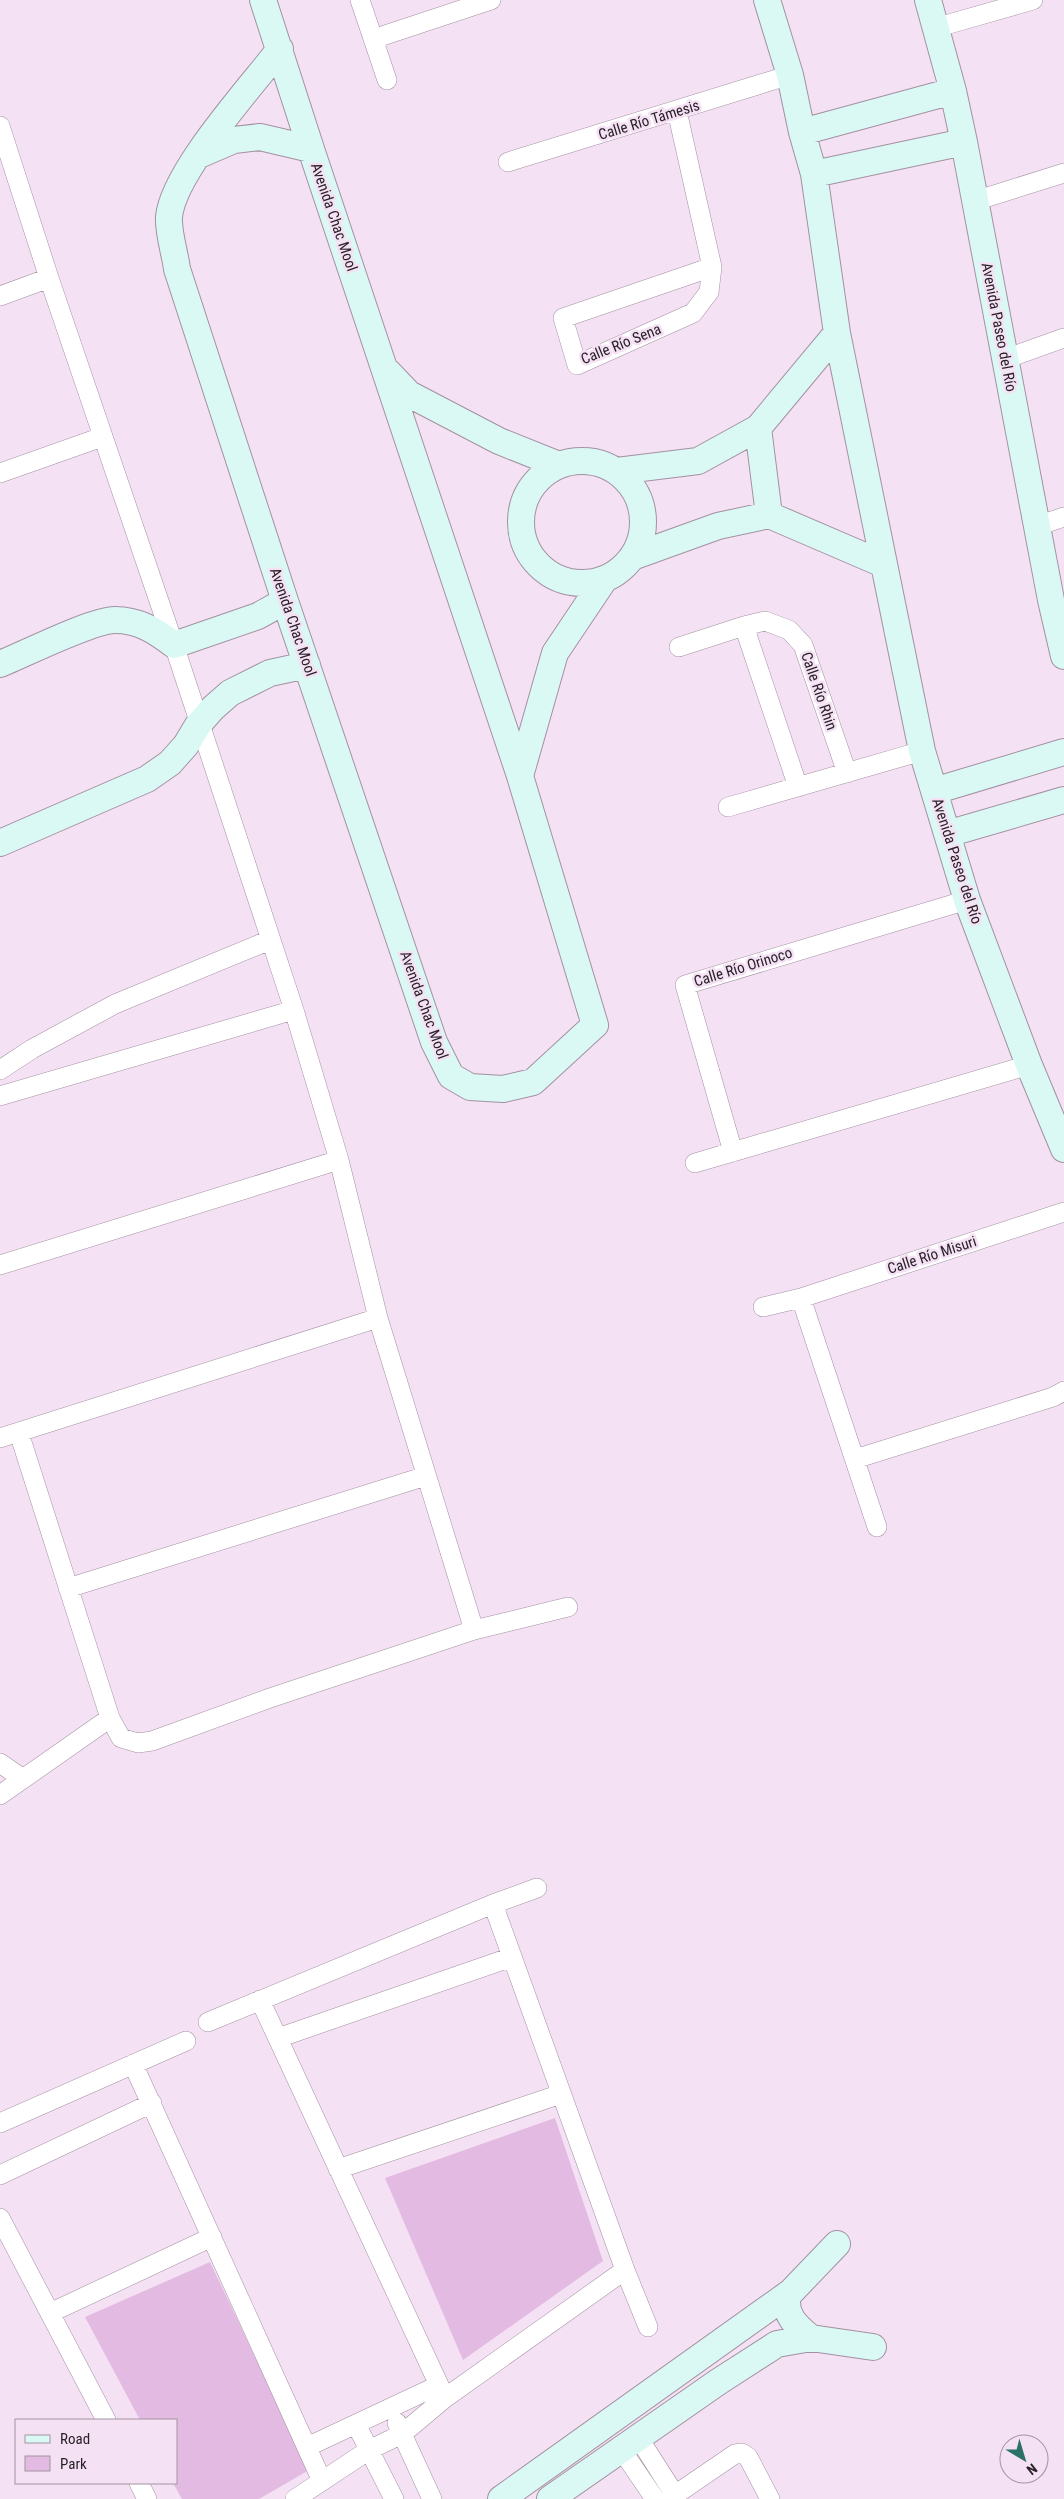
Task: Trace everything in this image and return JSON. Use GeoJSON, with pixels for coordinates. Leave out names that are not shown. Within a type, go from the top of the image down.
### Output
{"type":"FeatureCollection","features":[{"type":"Feature","properties":{"kind":"street","name":"Avenida Chac Mool"},"geometry":{"type":"LineString","coordinates":[[263,0],[280,49],[311,149],[520,776],[595,1025],[533,1082],[503,1090],[470,1087],[451,1076],[434,1042],[285,601],[177,270],[169,217],[180,182],[197,156],[280,49]]}},
{"type":"Feature","properties":{"kind":"street"},"geometry":{"type":"LineString","coordinates":[[360,0],[386,80]]}},
{"type":"Feature","properties":{"kind":"street"},"geometry":{"type":"LineString","coordinates":[[373,39],[491,0]]}},
{"type":"Feature","properties":{"kind":"street","name":"Avenida Paseo del Río"},"geometry":{"type":"LineString","coordinates":[[768,0],[790,75],[802,132],[814,174],[837,333],[922,751],[967,900],[1029,1065],[1064,1149]]}},
{"type":"Feature","properties":{"kind":"street","name":"Avenida Paseo del Río"},"geometry":{"type":"LineString","coordinates":[[928,0],[953,91],[964,142],[1037,526],[1064,656]]}},
{"type":"Feature","properties":{"kind":"street"},"geometry":{"type":"LineString","coordinates":[[935,28],[1033,0]]}},
{"type":"Feature","properties":{"kind":"street","name":"Calle Río Támesis"},"geometry":{"type":"LineString","coordinates":[[508,162],[790,75]]}},
{"type":"Feature","properties":{"kind":"street"},"geometry":{"type":"LineString","coordinates":[[802,132],[953,91]]}},
{"type":"Feature","properties":{"kind":"street","name":"Calle Río Sena"},"geometry":{"type":"LineString","coordinates":[[677,111],[712,267],[709,292],[694,313],[577,364],[563,318],[712,267]]}},
{"type":"Feature","properties":{"kind":"street"},"geometry":{"type":"LineString","coordinates":[[0,126],[48,278],[174,645],[198,724],[294,1010],[339,1160],[378,1318],[474,1630]]}},
{"type":"Feature","properties":{"kind":"street"},"geometry":{"type":"LineString","coordinates":[[197,156],[234,140],[260,136],[311,149]]}},
{"type":"Feature","properties":{"kind":"street"},"geometry":{"type":"LineString","coordinates":[[814,174],[964,142]]}},
{"type":"Feature","properties":{"kind":"street"},"geometry":{"type":"LineString","coordinates":[[975,201],[1064,173]]}},
{"type":"Feature","properties":{"kind":"street"},"geometry":{"type":"LineString","coordinates":[[0,296],[48,278]]}},
{"type":"Feature","properties":{"kind":"street"},"geometry":{"type":"LineString","coordinates":[[617,472],[698,461],[758,428],[837,333]]}},
{"type":"Feature","properties":{"kind":"street"},"geometry":{"type":"LineString","coordinates":[[1005,359],[1064,338]]}},
{"type":"Feature","properties":{"kind":"street"},"geometry":{"type":"LineString","coordinates":[[384,366],[409,394],[500,441],[559,465]]}},
{"type":"Feature","properties":{"kind":"street"},"geometry":{"type":"LineString","coordinates":[[758,428],[769,515]]}},
{"type":"Feature","properties":{"kind":"street"},"geometry":{"type":"LineString","coordinates":[[0,473],[102,437]]}},
{"type":"Feature","properties":{"kind":"street"},"geometry":{"type":"LineString","coordinates":[[579,460],[599,463],[617,472],[631,485],[640,503],[643,522],[640,541],[632,557],[620,571],[604,580],[586,584],[567,582],[549,575],[534,562],[524,546],[520,527],[522,508],[529,490],[542,475],[559,465],[579,460]]}},
{"type":"Feature","properties":{"kind":"street"},"geometry":{"type":"LineString","coordinates":[[632,557],[718,526],[769,515],[883,564]]}},
{"type":"Feature","properties":{"kind":"street"},"geometry":{"type":"LineString","coordinates":[[1037,526],[1064,517]]}},
{"type":"Feature","properties":{"kind":"street"},"geometry":{"type":"LineString","coordinates":[[520,776],[555,653],[604,580]]}},
{"type":"Feature","properties":{"kind":"street"},"geometry":{"type":"LineString","coordinates":[[174,645],[258,616],[285,601]]}},
{"type":"Feature","properties":{"kind":"street"},"geometry":{"type":"LineString","coordinates":[[0,664],[81,630],[114,620],[137,623],[156,631],[174,645]]}},
{"type":"Feature","properties":{"kind":"street","name":"Calle Río Rhin"},"geometry":{"type":"LineString","coordinates":[[679,647],[765,621],[788,630],[803,645],[847,773]]}},
{"type":"Feature","properties":{"kind":"street"},"geometry":{"type":"LineString","coordinates":[[744,626],[798,787]]}},
{"type":"Feature","properties":{"kind":"street"},"geometry":{"type":"LineString","coordinates":[[0,843],[147,779],[170,763],[186,745],[198,724],[213,708],[249,682],[270,673],[307,665]]}},
{"type":"Feature","properties":{"kind":"street"},"geometry":{"type":"LineString","coordinates":[[728,807],[922,751]]}},
{"type":"Feature","properties":{"kind":"street"},"geometry":{"type":"LineString","coordinates":[[934,790],[1064,752]]}},
{"type":"Feature","properties":{"kind":"street"},"geometry":{"type":"LineString","coordinates":[[947,834],[1064,800]]}},
{"type":"Feature","properties":{"kind":"street","name":"Calle Río Orinoco"},"geometry":{"type":"LineString","coordinates":[[733,1152],[685,985],[967,900]]}},
{"type":"Feature","properties":{"kind":"street"},"geometry":{"type":"LineString","coordinates":[[0,1070],[32,1049],[115,1004],[270,940]]}},
{"type":"Feature","properties":{"kind":"street"},"geometry":{"type":"LineString","coordinates":[[0,1096],[294,1010]]}},
{"type":"Feature","properties":{"kind":"street"},"geometry":{"type":"LineString","coordinates":[[696,1163],[1029,1065]]}},
{"type":"Feature","properties":{"kind":"street"},"geometry":{"type":"LineString","coordinates":[[0,1265],[339,1160]]}},
{"type":"Feature","properties":{"kind":"street","name":"Calle Río Misuri"},"geometry":{"type":"LineString","coordinates":[[763,1307],[801,1298],[1064,1212]]}},
{"type":"Feature","properties":{"kind":"street"},"geometry":{"type":"LineString","coordinates":[[801,1298],[877,1527]]}},
{"type":"Feature","properties":{"kind":"street"},"geometry":{"type":"LineString","coordinates":[[0,1438],[378,1318]]}},
{"type":"Feature","properties":{"kind":"street"},"geometry":{"type":"LineString","coordinates":[[855,1459],[1064,1391]]}},
{"type":"Feature","properties":{"kind":"street"},"geometry":{"type":"LineString","coordinates":[[19,1433],[110,1718],[121,1738],[138,1743],[152,1741],[270,1698],[474,1630],[568,1607]]}},
{"type":"Feature","properties":{"kind":"street"},"geometry":{"type":"LineString","coordinates":[[68,1588],[426,1476]]}},
{"type":"Feature","properties":{"kind":"street"},"geometry":{"type":"LineString","coordinates":[[0,1795],[110,1718]]}},
{"type":"Feature","properties":{"kind":"street"},"geometry":{"type":"LineString","coordinates":[[0,1763],[22,1779]]}},
{"type":"Feature","properties":{"kind":"street"},"geometry":{"type":"LineString","coordinates":[[208,2022],[492,1904],[538,1888]]}},
{"type":"Feature","properties":{"kind":"street"},"geometry":{"type":"LineString","coordinates":[[492,1904],[625,2270],[648,2327]]}},
{"type":"Feature","properties":{"kind":"street"},"geometry":{"type":"LineString","coordinates":[[278,2038],[512,1957]]}},
{"type":"Feature","properties":{"kind":"street"},"geometry":{"type":"LineString","coordinates":[[260,2000],[442,2392]]}},
{"type":"Feature","properties":{"kind":"street"},"geometry":{"type":"LineString","coordinates":[[0,2123],[186,2041]]}},
{"type":"Feature","properties":{"kind":"street"},"geometry":{"type":"LineString","coordinates":[[133,2064],[322,2481]]}},
{"type":"Feature","properties":{"kind":"street"},"geometry":{"type":"LineString","coordinates":[[338,2169],[561,2094]]}},
{"type":"Feature","properties":{"kind":"street"},"geometry":{"type":"LineString","coordinates":[[0,2175],[152,2103]]}},
{"type":"Feature","properties":{"kind":"street"},"geometry":{"type":"LineString","coordinates":[[0,2218],[105,2419]]}},
{"type":"Feature","properties":{"kind":"street"},"geometry":{"type":"LineString","coordinates":[[50,2313],[212,2238]]}},
{"type":"Feature","properties":{"kind":"street"},"geometry":{"type":"LineString","coordinates":[[501,2499],[788,2294],[837,2244]]}},
{"type":"Feature","properties":{"kind":"street"},"geometry":{"type":"LineString","coordinates":[[295,2499],[369,2450],[402,2434],[442,2392],[625,2270]]}},
{"type":"Feature","properties":{"kind":"street"},"geometry":{"type":"LineString","coordinates":[[788,2294],[786,2303],[788,2313],[794,2322],[811,2338]]}},
{"type":"Feature","properties":{"kind":"street"},"geometry":{"type":"LineString","coordinates":[[550,2499],[718,2382],[777,2344],[811,2338],[873,2347]]}},
{"type":"Feature","properties":{"kind":"street"},"geometry":{"type":"LineString","coordinates":[[704,2355],[716,2366],[718,2382]]}},
{"type":"Feature","properties":{"kind":"street"},"geometry":{"type":"LineString","coordinates":[[307,2447],[390,2408],[442,2392]]}},
{"type":"Feature","properties":{"kind":"street"},"geometry":{"type":"LineString","coordinates":[[390,2408],[432,2499]]}},
{"type":"Feature","properties":{"kind":"street"},"geometry":{"type":"LineString","coordinates":[[356,2424],[394,2499]]}},
{"type":"Feature","properties":{"kind":"street"},"geometry":{"type":"LineString","coordinates":[[630,2443],[672,2497],[735,2454],[742,2453],[748,2458],[770,2499]]}},
{"type":"Feature","properties":{"kind":"street"},"geometry":{"type":"LineString","coordinates":[[630,2443],[655,2499]]}},
{"type":"Feature","properties":{"kind":"street"},"geometry":{"type":"LineString","coordinates":[[140,2484],[148,2499]]}},
{"type":"Feature","properties":{"kind":"green space"},"geometry":{"type":"Polygon","coordinates":[[[555,2118],[603,2261],[463,2360],[385,2178],[555,2118]]]}},
{"type":"Feature","properties":{"kind":"green space"},"geometry":{"type":"Polygon","coordinates":[[[210,2262],[309,2470],[259,2499],[182,2499],[174,2484],[178,2484],[178,2419],[139,2419],[85,2317],[210,2262]]]}}]}
